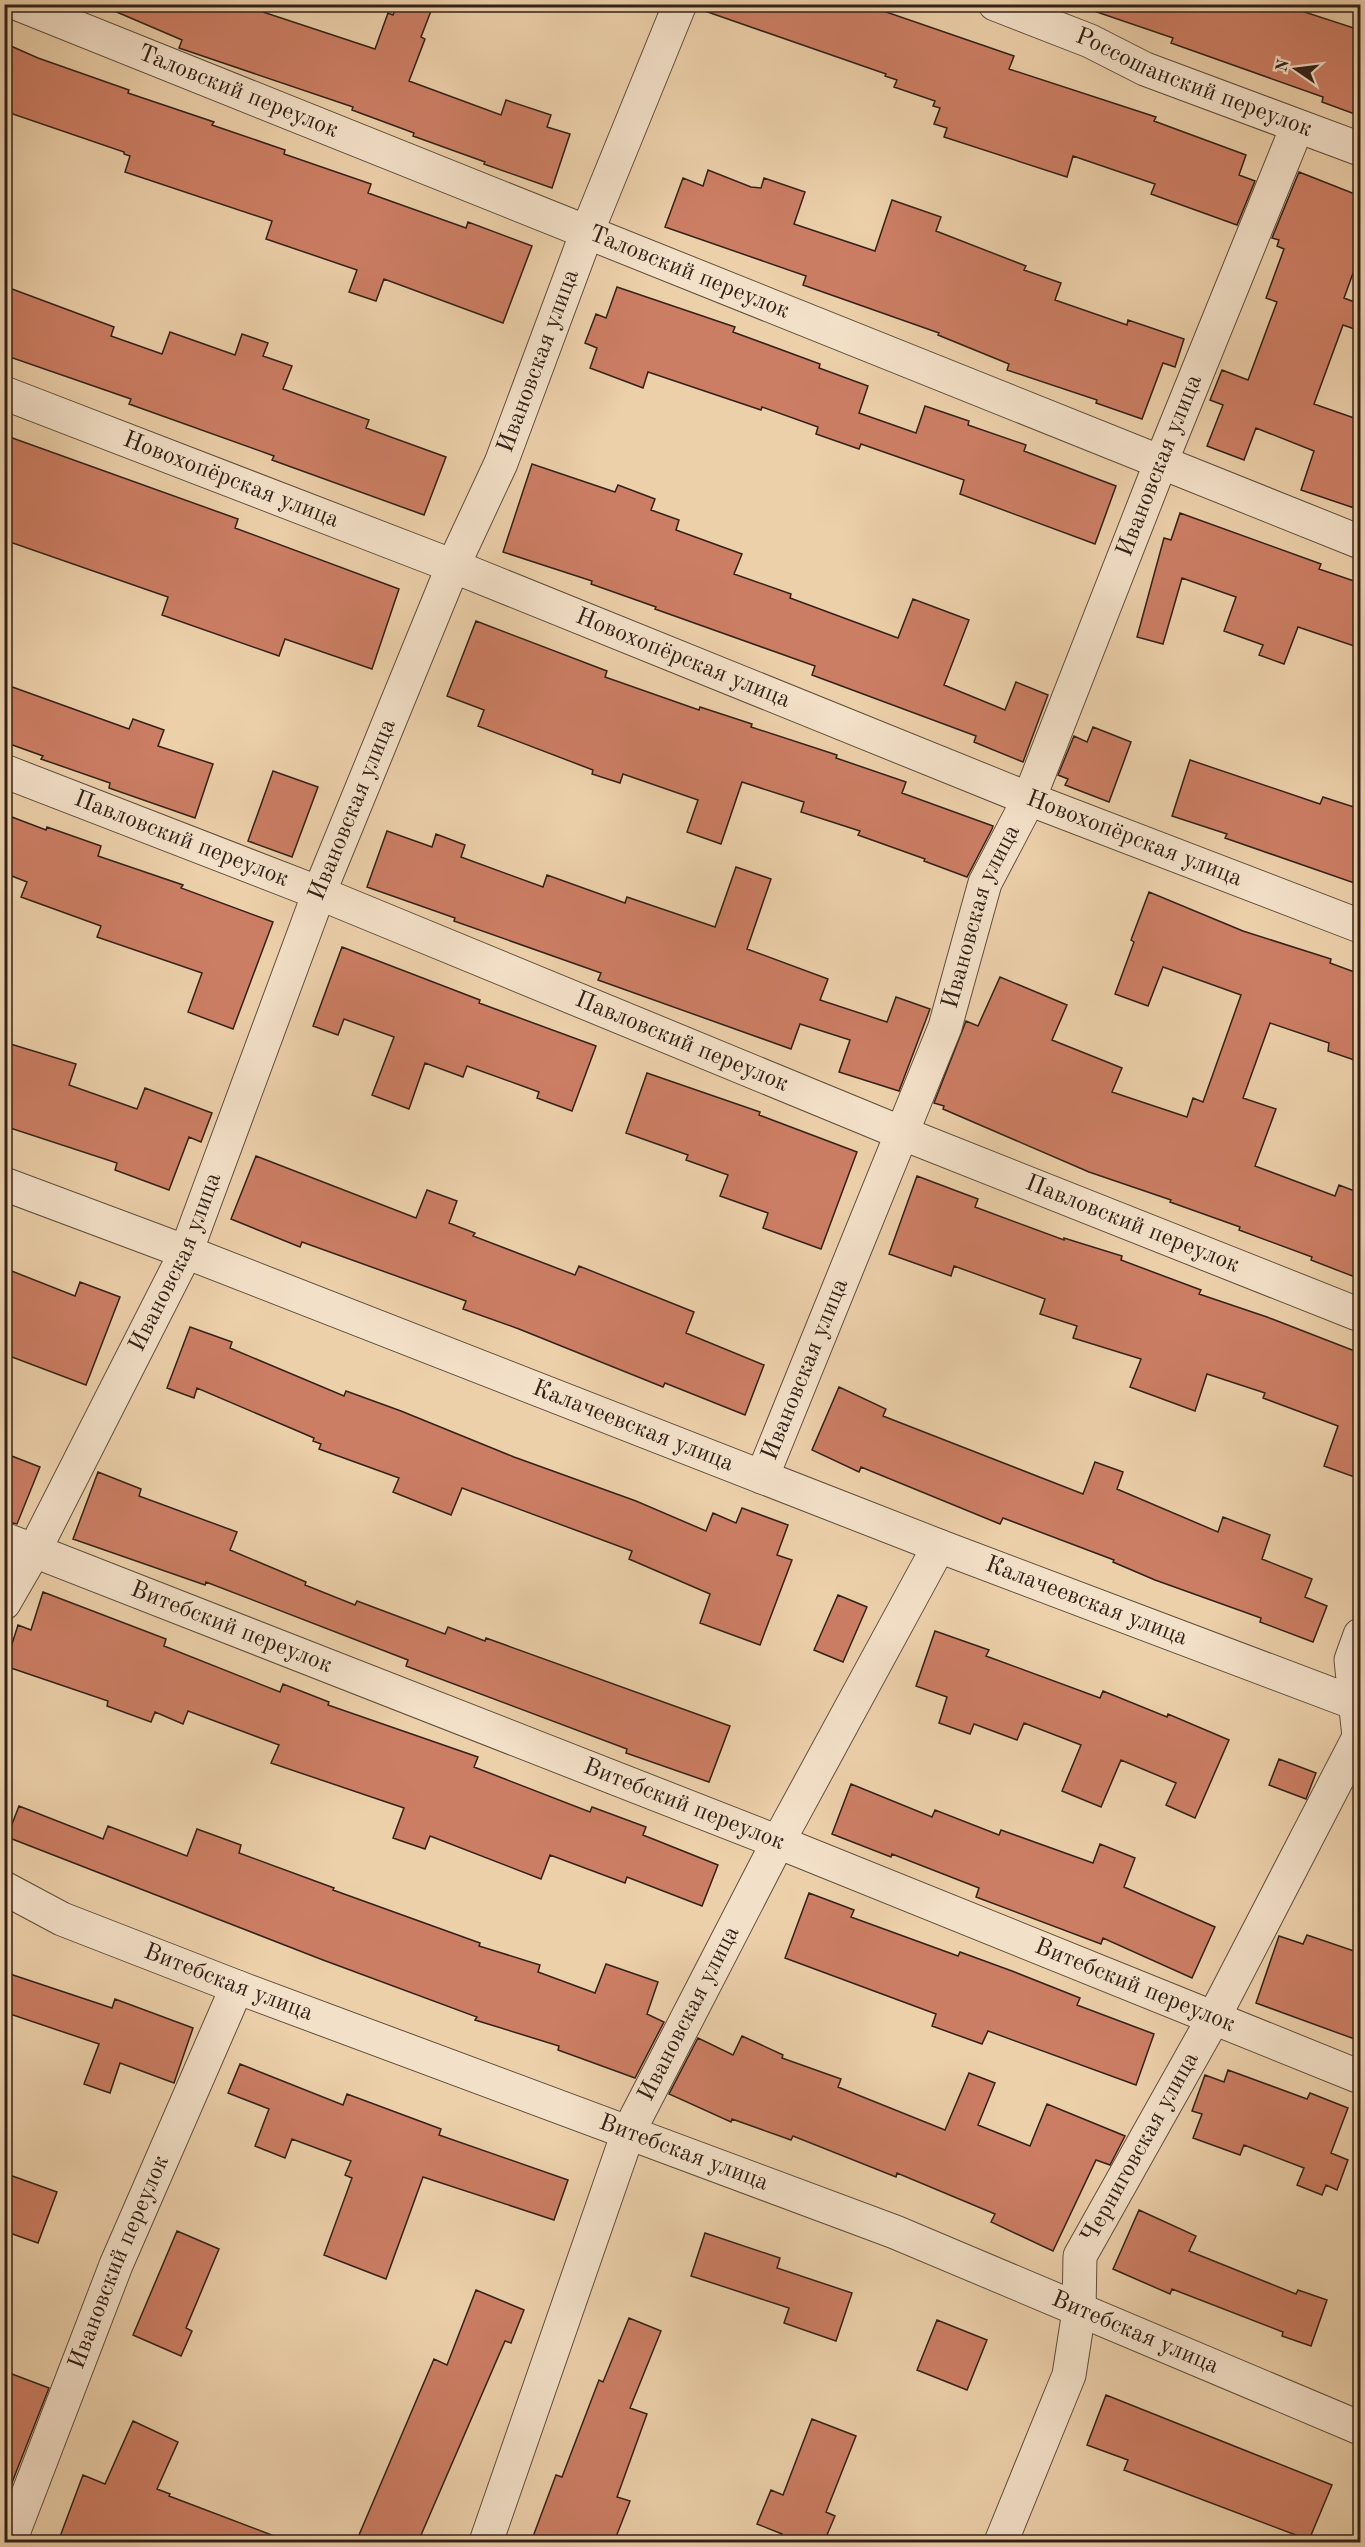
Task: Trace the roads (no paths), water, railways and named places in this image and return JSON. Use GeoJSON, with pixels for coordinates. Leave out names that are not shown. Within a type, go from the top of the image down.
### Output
{"type":"FeatureCollection","features":[{"type":"Feature","properties":{"kind":"street","name":"Таловский переулок"},"geometry":{"type":"LineString","coordinates":[[18,4],[1360,542]]}},
{"type":"Feature","properties":{"kind":"street","name":"Ивановская улица"},"geometry":{"type":"LineString","coordinates":[[4,1603],[19,1545],[186,1252],[320,893],[453,566],[501,463],[586,232],[680,4]]}},
{"type":"Feature","properties":{"kind":"street","name":"Россошанский переулок"},"geometry":{"type":"LineString","coordinates":[[995,4],[1090,41],[1145,69],[1360,149]]}},
{"type":"Feature","properties":{"kind":"street","name":"Ивановская улица"},"geometry":{"type":"LineString","coordinates":[[762,1477],[904,1134],[945,1027],[985,883],[1029,799],[1161,462],[1297,127]]}},
{"type":"Feature","properties":{"kind":"street","name":"Новохопёрская улица"},"geometry":{"type":"LineString","coordinates":[[4,393],[453,566],[1029,799],[1360,926]]}},
{"type":"Feature","properties":{"kind":"street","name":"Павловский переулок"},"geometry":{"type":"LineString","coordinates":[[4,771],[320,893],[904,1134],[1360,1315]]}},
{"type":"Feature","properties":{"kind":"street","name":"Калачеевская улица"},"geometry":{"type":"LineString","coordinates":[[4,1184],[186,1252],[939,1546],[1358,1704]]}},
{"type":"Feature","properties":{"kind":"street","name":"Витебский переулок"},"geometry":{"type":"LineString","coordinates":[[19,1545],[778,1842],[1360,2077]]}},
{"type":"Feature","properties":{"kind":"street","name":"Ивановская улица"},"geometry":{"type":"LineString","coordinates":[[486,2542],[628,2133],[778,1842],[939,1546]]}},
{"type":"Feature","properties":{"kind":"street","name":"Черниговская улица"},"geometry":{"type":"LineString","coordinates":[[1002,2542],[1069,2375],[1079,2311],[1080,2256],[1213,2019],[1359,1737],[1358,1704],[1351,1660],[1360,1635]]}},
{"type":"Feature","properties":{"kind":"street","name":"Витебская улица"},"geometry":{"type":"LineString","coordinates":[[4,1888],[62,1919],[237,1987],[895,2232],[1360,2428]]}},
{"type":"Feature","properties":{"kind":"street","name":"Ивановский переулок"},"geometry":{"type":"LineString","coordinates":[[11,2542],[116,2265],[237,1987]]}}]}
